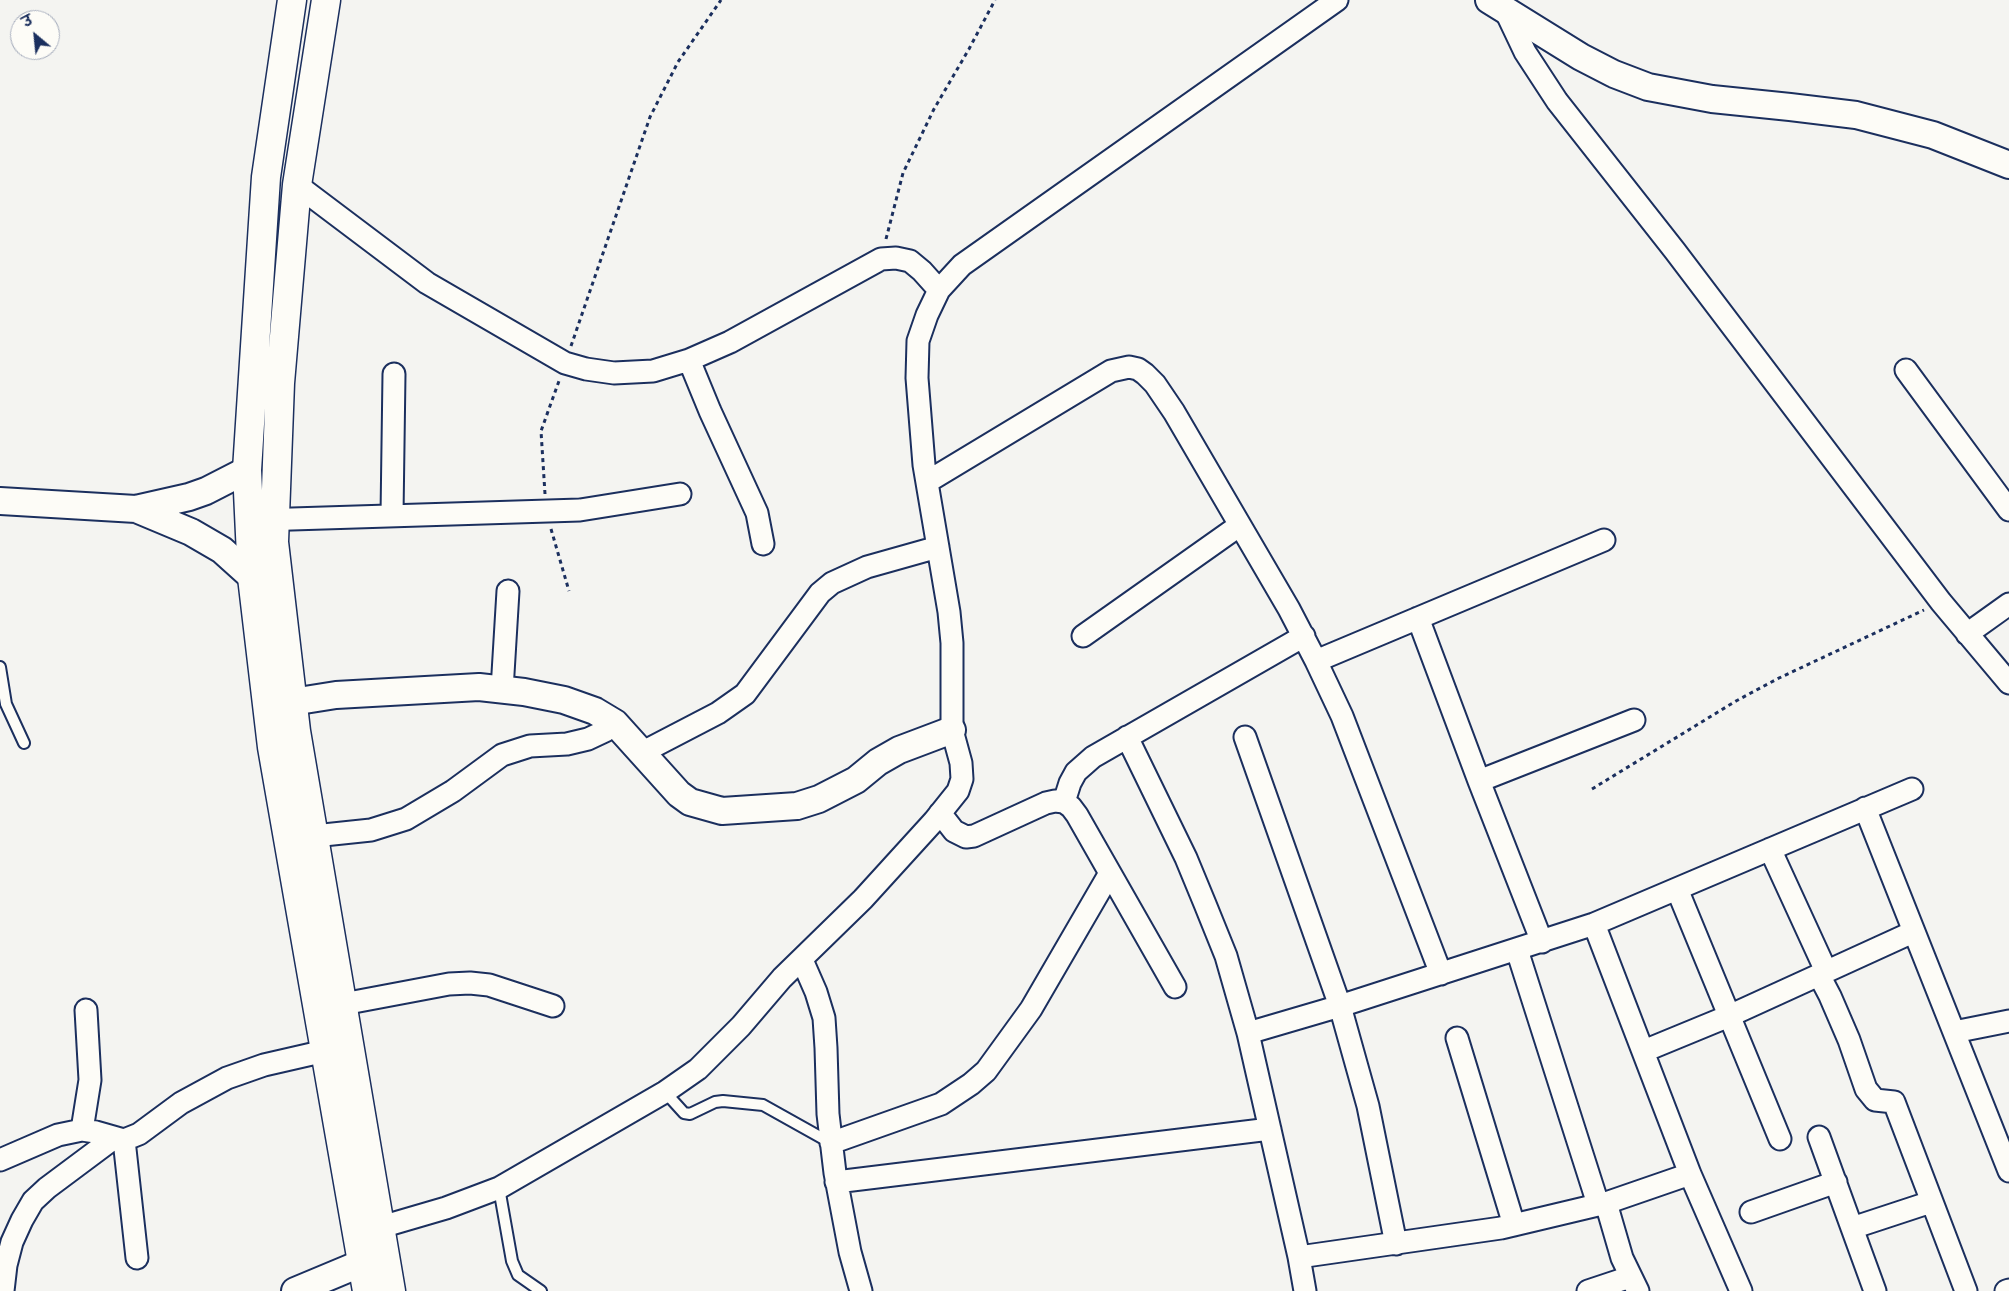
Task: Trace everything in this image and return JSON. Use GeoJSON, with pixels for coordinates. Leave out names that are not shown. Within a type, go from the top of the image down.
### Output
{"type":"FeatureCollection","features":[{"type":"Feature","properties":{"kind":"main road"},"geometry":{"type":"LineString","coordinates":[[292,0],[266,177],[247,470],[262,520],[274,542],[292,702],[391,1291]]}},
{"type":"Feature","properties":{"kind":"main road"},"geometry":{"type":"LineString","coordinates":[[326,0],[298,186],[280,383],[262,520],[252,577],[272,746],[367,1291]]}},
{"type":"Feature","properties":{"kind":"street"},"geometry":{"type":"LineString","coordinates":[[381,1227],[446,1208],[499,1188],[665,1092],[698,1069],[742,1026],[782,978],[863,899],[958,791],[962,779],[961,763],[952,730],[952,644],[945,580],[927,482],[917,387],[918,341],[927,314],[939,290],[962,265],[1337,0]]}},
{"type":"Feature","properties":{"kind":"street"},"geometry":{"type":"LineString","coordinates":[[1497,6],[1581,57],[1614,74],[1648,87],[1712,99],[1790,106],[1856,115],[1933,136],[2009,165]]}},
{"type":"Feature","properties":{"kind":"street"},"geometry":{"type":"LineString","coordinates":[[1497,6],[1557,101],[1680,258],[1941,602],[2009,683]]}},
{"type":"Feature","properties":{"kind":"street"},"geometry":{"type":"LineString","coordinates":[[298,186],[427,283],[565,363],[586,369],[614,373],[653,371],[689,360],[730,342],[881,260],[896,258],[910,262],[922,271],[939,290]]}},
{"type":"Feature","properties":{"kind":"street"},"geometry":{"type":"LineString","coordinates":[[689,360],[710,411],[757,513],[763,544]]}},
{"type":"Feature","properties":{"kind":"street"},"geometry":{"type":"LineString","coordinates":[[927,482],[1111,371],[1129,367],[1138,369],[1155,384],[1174,412],[1304,636],[1342,716],[1441,974]]}},
{"type":"Feature","properties":{"kind":"street"},"geometry":{"type":"LineString","coordinates":[[1906,370],[2009,510]]}},
{"type":"Feature","properties":{"kind":"street"},"geometry":{"type":"LineString","coordinates":[[392,515],[394,374]]}},
{"type":"Feature","properties":{"kind":"street"},"geometry":{"type":"LineString","coordinates":[[0,501],[136,509],[189,497],[206,491],[247,470]]}},
{"type":"Feature","properties":{"kind":"street"},"geometry":{"type":"LineString","coordinates":[[262,520],[580,510],[680,494]]}},
{"type":"Feature","properties":{"kind":"street"},"geometry":{"type":"LineString","coordinates":[[136,509],[191,532],[222,550],[252,577]]}},
{"type":"Feature","properties":{"kind":"street"},"geometry":{"type":"LineString","coordinates":[[1083,636],[1240,525]]}},
{"type":"Feature","properties":{"kind":"street"},"geometry":{"type":"LineString","coordinates":[[1316,661],[1604,540]]}},
{"type":"Feature","properties":{"kind":"street"},"geometry":{"type":"LineString","coordinates":[[643,752],[718,713],[745,694],[820,593],[832,583],[867,567],[938,547]]}},
{"type":"Feature","properties":{"kind":"street"},"geometry":{"type":"LineString","coordinates":[[502,690],[508,591]]}},
{"type":"Feature","properties":{"kind":"street"},"geometry":{"type":"LineString","coordinates":[[1967,634],[2009,604]]}},
{"type":"Feature","properties":{"kind":"street"},"geometry":{"type":"LineString","coordinates":[[1418,618],[1542,942]]}},
{"type":"Feature","properties":{"kind":"street"},"geometry":{"type":"LineString","coordinates":[[1064,802],[1076,772],[1094,757],[1304,636]]}},
{"type":"Feature","properties":{"kind":"street"},"geometry":{"type":"LineString","coordinates":[[292,702],[336,695],[479,687],[564,700],[595,712],[615,723],[679,794],[690,802],[722,811],[797,806],[819,799],[856,780],[878,762],[899,750],[952,730]]}},
{"type":"Feature","properties":{"kind":"street"},"geometry":{"type":"LineString","coordinates":[[1479,781],[1634,720]]}},
{"type":"Feature","properties":{"kind":"street"},"geometry":{"type":"LineString","coordinates":[[314,836],[371,830],[406,819],[453,791],[502,755],[530,746],[567,744],[588,739],[605,731],[615,723]]}},
{"type":"Feature","properties":{"kind":"street"},"geometry":{"type":"LineString","coordinates":[[1126,737],[1186,858],[1226,956],[1248,1033],[1299,1257],[1304,1291]]}},
{"type":"Feature","properties":{"kind":"street"},"geometry":{"type":"LineString","coordinates":[[1245,737],[1340,1006],[1368,1106],[1396,1244]]}},
{"type":"Feature","properties":{"kind":"street"},"geometry":{"type":"LineString","coordinates":[[1248,1033],[1340,1006],[1594,924],[1912,789]]}},
{"type":"Feature","properties":{"kind":"street"},"geometry":{"type":"LineString","coordinates":[[940,813],[959,835],[966,837],[974,836],[1046,803],[1064,802],[1071,807],[1175,987]]}},
{"type":"Feature","properties":{"kind":"street"},"geometry":{"type":"LineString","coordinates":[[1864,808],[2009,1171]]}},
{"type":"Feature","properties":{"kind":"street"},"geometry":{"type":"LineString","coordinates":[[1770,849],[1849,1040],[1866,1089],[1875,1100],[1894,1102],[1966,1291]]}},
{"type":"Feature","properties":{"kind":"street"},"geometry":{"type":"LineString","coordinates":[[831,1144],[941,1104],[971,1084],[986,1071],[1031,1009],[1110,873]]}},
{"type":"Feature","properties":{"kind":"street"},"geometry":{"type":"LineString","coordinates":[[1677,889],[1780,1139]]}},
{"type":"Feature","properties":{"kind":"street"},"geometry":{"type":"LineString","coordinates":[[1594,924],[1690,1174],[1741,1291]]}},
{"type":"Feature","properties":{"kind":"street"},"geometry":{"type":"LineString","coordinates":[[1644,1051],[1729,1016],[1913,932]]}},
{"type":"Feature","properties":{"kind":"street"},"geometry":{"type":"LineString","coordinates":[[1517,950],[1602,1204],[1634,1284],[1588,1291]]}},
{"type":"Feature","properties":{"kind":"street"},"geometry":{"type":"LineString","coordinates":[[802,960],[816,992],[824,1018],[831,1144],[836,1182],[850,1252],[861,1291]]}},
{"type":"Feature","properties":{"kind":"street"},"geometry":{"type":"LineString","coordinates":[[343,1004],[449,984],[470,983],[490,986],[552,1006]]}},
{"type":"Feature","properties":{"kind":"street"},"geometry":{"type":"LineString","coordinates":[[82,1130],[90,1080],[86,1010]]}},
{"type":"Feature","properties":{"kind":"street"},"geometry":{"type":"LineString","coordinates":[[1954,1032],[2009,1021]]}},
{"type":"Feature","properties":{"kind":"street"},"geometry":{"type":"LineString","coordinates":[[1456,1038],[1514,1225]]}},
{"type":"Feature","properties":{"kind":"street"},"geometry":{"type":"LineString","coordinates":[[3,1291],[6,1265],[12,1242],[33,1201],[47,1188],[119,1139],[139,1134],[181,1103],[227,1078],[264,1065],[325,1051]]}},
{"type":"Feature","properties":{"kind":"street"},"geometry":{"type":"LineString","coordinates":[[836,1182],[1270,1129]]}},
{"type":"Feature","properties":{"kind":"street"},"geometry":{"type":"LineString","coordinates":[[0,1160],[58,1135],[82,1130],[119,1139]]}},
{"type":"Feature","properties":{"kind":"street"},"geometry":{"type":"LineString","coordinates":[[1819,1137],[1875,1291]]}},
{"type":"Feature","properties":{"kind":"street"},"geometry":{"type":"LineString","coordinates":[[119,1139],[137,1258]]}},
{"type":"Feature","properties":{"kind":"street"},"geometry":{"type":"LineString","coordinates":[[1299,1257],[1514,1225],[1602,1204],[1690,1174]]}},
{"type":"Feature","properties":{"kind":"street"},"geometry":{"type":"LineString","coordinates":[[1751,1212],[1836,1182]]}},
{"type":"Feature","properties":{"kind":"street"},"geometry":{"type":"LineString","coordinates":[[1852,1228],[1931,1202]]}},
{"type":"Feature","properties":{"kind":"street"},"geometry":{"type":"LineString","coordinates":[[295,1291],[362,1263]]}},
{"type":"Feature","properties":{"kind":"lane"},"geometry":{"type":"LineString","coordinates":[[0,667],[6,704],[24,742]]}},
{"type":"Feature","properties":{"kind":"lane"},"geometry":{"type":"LineString","coordinates":[[665,1092],[684,1113],[690,1114],[716,1102],[724,1101],[763,1106],[831,1144]]}},
{"type":"Feature","properties":{"kind":"lane"},"geometry":{"type":"LineString","coordinates":[[499,1188],[512,1261],[518,1275],[541,1291]]}},
{"type":"Feature","properties":{"kind":"path"},"geometry":{"type":"LineString","coordinates":[[569,591],[546,511],[541,432],[650,117],[678,62],[721,0]]}},
{"type":"Feature","properties":{"kind":"path"},"geometry":{"type":"LineString","coordinates":[[881,260],[903,172],[934,109],[995,0]]}},
{"type":"Feature","properties":{"kind":"path"},"geometry":{"type":"LineString","coordinates":[[1592,789],[1736,701],[1777,679],[1941,602]]}}]}
